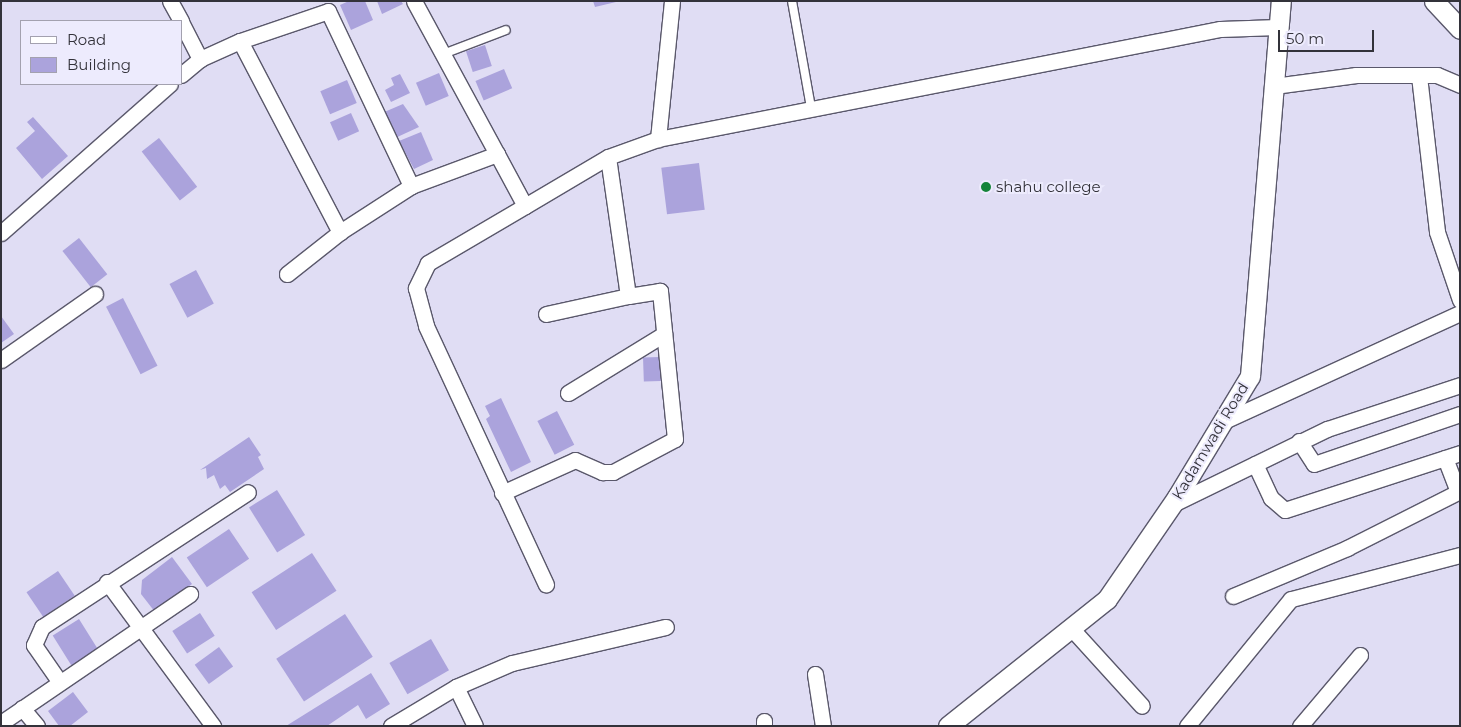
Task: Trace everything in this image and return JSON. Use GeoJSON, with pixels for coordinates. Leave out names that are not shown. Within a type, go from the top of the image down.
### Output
{"type":"FeatureCollection","features":[{"type":"Feature","properties":{"kind":"street"},"geometry":{"type":"LineString","coordinates":[[170,1],[180,20]]}},
{"type":"Feature","properties":{"kind":"street"},"geometry":{"type":"LineString","coordinates":[[414,1],[524,206]]}},
{"type":"Feature","properties":{"kind":"street"},"geometry":{"type":"LineString","coordinates":[[658,139],[672,1]]}},
{"type":"Feature","properties":{"kind":"street","name":"Kadamwadi Road"},"geometry":{"type":"LineString","coordinates":[[948,726],[1107,599],[1171,505],[1250,376],[1281,1]]}},
{"type":"Feature","properties":{"kind":"street"},"geometry":{"type":"LineString","coordinates":[[1434,1],[1460,29]]}},
{"type":"Feature","properties":{"kind":"street"},"geometry":{"type":"LineString","coordinates":[[182,74],[200,59],[326,6],[411,186]]}},
{"type":"Feature","properties":{"kind":"street"},"geometry":{"type":"LineString","coordinates":[[182,24],[200,59]]}},
{"type":"Feature","properties":{"kind":"street"},"geometry":{"type":"LineString","coordinates":[[546,585],[426,326],[416,288],[428,264],[608,157],[658,139],[1220,29],[1278,27]]}},
{"type":"Feature","properties":{"kind":"street"},"geometry":{"type":"LineString","coordinates":[[240,41],[340,232]]}},
{"type":"Feature","properties":{"kind":"street"},"geometry":{"type":"LineString","coordinates":[[1274,86],[1356,75],[1437,75],[1460,85]]}},
{"type":"Feature","properties":{"kind":"street"},"geometry":{"type":"LineString","coordinates":[[1222,422],[1459,311],[1437,232],[1419,76]]}},
{"type":"Feature","properties":{"kind":"street"},"geometry":{"type":"LineString","coordinates":[[1,233],[169,85]]}},
{"type":"Feature","properties":{"kind":"street"},"geometry":{"type":"LineString","coordinates":[[287,274],[340,232],[411,186],[497,154]]}},
{"type":"Feature","properties":{"kind":"street"},"geometry":{"type":"LineString","coordinates":[[608,157],[628,296]]}},
{"type":"Feature","properties":{"kind":"street"},"geometry":{"type":"LineString","coordinates":[[502,493],[574,460],[602,472],[613,472],[675,439],[660,291],[546,314]]}},
{"type":"Feature","properties":{"kind":"street"},"geometry":{"type":"LineString","coordinates":[[1,360],[95,294]]}},
{"type":"Feature","properties":{"kind":"street"},"geometry":{"type":"LineString","coordinates":[[568,394],[664,334]]}},
{"type":"Feature","properties":{"kind":"street"},"geometry":{"type":"LineString","coordinates":[[1171,505],[1299,441],[1460,384]]}},
{"type":"Feature","properties":{"kind":"street"},"geometry":{"type":"LineString","coordinates":[[1299,441],[1314,464],[1460,414]]}},
{"type":"Feature","properties":{"kind":"street"},"geometry":{"type":"LineString","coordinates":[[1255,464],[1271,498],[1285,510],[1460,453]]}},
{"type":"Feature","properties":{"kind":"street"},"geometry":{"type":"LineString","coordinates":[[1234,596],[1347,548],[1459,492],[1445,458]]}},
{"type":"Feature","properties":{"kind":"street"},"geometry":{"type":"LineString","coordinates":[[59,681],[33,638],[42,627],[107,582],[248,492]]}},
{"type":"Feature","properties":{"kind":"street"},"geometry":{"type":"LineString","coordinates":[[1188,726],[1291,599],[1460,555]]}},
{"type":"Feature","properties":{"kind":"street"},"geometry":{"type":"LineString","coordinates":[[107,582],[213,726]]}},
{"type":"Feature","properties":{"kind":"street"},"geometry":{"type":"LineString","coordinates":[[1,722],[190,594]]}},
{"type":"Feature","properties":{"kind":"street"},"geometry":{"type":"LineString","coordinates":[[391,726],[456,687],[512,663],[666,627]]}},
{"type":"Feature","properties":{"kind":"street"},"geometry":{"type":"LineString","coordinates":[[1071,628],[1142,706]]}},
{"type":"Feature","properties":{"kind":"street"},"geometry":{"type":"LineString","coordinates":[[1300,726],[1360,655]]}},
{"type":"Feature","properties":{"kind":"street"},"geometry":{"type":"LineString","coordinates":[[815,674],[823,726]]}},
{"type":"Feature","properties":{"kind":"street"},"geometry":{"type":"LineString","coordinates":[[456,687],[475,726]]}},
{"type":"Feature","properties":{"kind":"street"},"geometry":{"type":"LineString","coordinates":[[22,708],[37,726]]}},
{"type":"Feature","properties":{"kind":"lane"},"geometry":{"type":"LineString","coordinates":[[792,1],[811,108]]}},
{"type":"Feature","properties":{"kind":"lane"},"geometry":{"type":"LineString","coordinates":[[443,54],[506,30]]}},
{"type":"Feature","properties":{"kind":"building"},"geometry":{"type":"Polygon","coordinates":[[[349,1],[365,1],[373,20],[351,30],[340,5],[349,1]]]}},
{"type":"Feature","properties":{"kind":"building"},"geometry":{"type":"Polygon","coordinates":[[[377,1],[401,1],[403,4],[382,14],[377,1]]]}},
{"type":"Feature","properties":{"kind":"building"},"geometry":{"type":"Polygon","coordinates":[[[593,1],[615,1],[616,2],[595,7],[593,1]]]}},
{"type":"Feature","properties":{"kind":"building"},"geometry":{"type":"Polygon","coordinates":[[[485,45],[492,66],[473,72],[466,51],[485,45]]]}},
{"type":"Feature","properties":{"kind":"building"},"geometry":{"type":"Polygon","coordinates":[[[504,69],[512,88],[484,100],[475,81],[504,69]]]}},
{"type":"Feature","properties":{"kind":"building"},"geometry":{"type":"Polygon","coordinates":[[[439,73],[449,96],[426,106],[416,83],[439,73]]]}},
{"type":"Feature","properties":{"kind":"building"},"geometry":{"type":"Polygon","coordinates":[[[400,74],[410,93],[391,102],[385,90],[394,85],[391,78],[400,74]]]}},
{"type":"Feature","properties":{"kind":"building"},"geometry":{"type":"Polygon","coordinates":[[[347,80],[357,103],[330,114],[320,91],[347,80]]]}},
{"type":"Feature","properties":{"kind":"building"},"geometry":{"type":"Polygon","coordinates":[[[403,104],[419,127],[393,139],[382,113],[403,104]]]}},
{"type":"Feature","properties":{"kind":"building"},"geometry":{"type":"Polygon","coordinates":[[[351,113],[359,131],[338,141],[330,122],[351,113]]]}},
{"type":"Feature","properties":{"kind":"building"},"geometry":{"type":"Polygon","coordinates":[[[33,117],[68,156],[42,179],[16,148],[35,131],[27,122],[33,117]]]}},
{"type":"Feature","properties":{"kind":"building"},"geometry":{"type":"Polygon","coordinates":[[[421,132],[433,160],[414,169],[399,141],[421,132]]]}},
{"type":"Feature","properties":{"kind":"building"},"geometry":{"type":"Polygon","coordinates":[[[159,138],[197,187],[180,200],[142,152],[159,138]]]}},
{"type":"Feature","properties":{"kind":"building"},"geometry":{"type":"Polygon","coordinates":[[[699,163],[705,210],[667,214],[661,168],[699,163]]]}},
{"type":"Feature","properties":{"kind":"building"},"geometry":{"type":"Polygon","coordinates":[[[79,238],[107,274],[91,287],[62,251],[79,238]]]}},
{"type":"Feature","properties":{"kind":"building"},"geometry":{"type":"Polygon","coordinates":[[[196,270],[214,304],[187,318],[170,284],[196,270]]]}},
{"type":"Feature","properties":{"kind":"building"},"geometry":{"type":"Polygon","coordinates":[[[123,298],[158,366],[141,374],[106,307],[123,298]]]}},
{"type":"Feature","properties":{"kind":"building"},"geometry":{"type":"Polygon","coordinates":[[[1,316],[14,334],[1,343],[1,316]]]}},
{"type":"Feature","properties":{"kind":"building"},"geometry":{"type":"Polygon","coordinates":[[[660,357],[661,381],[644,382],[643,358],[660,357]]]}},
{"type":"Feature","properties":{"kind":"building"},"geometry":{"type":"Polygon","coordinates":[[[501,398],[531,462],[511,472],[486,419],[490,416],[485,406],[501,398]]]}},
{"type":"Feature","properties":{"kind":"building"},"geometry":{"type":"Polygon","coordinates":[[[557,411],[574,445],[555,455],[537,421],[557,411]]]}},
{"type":"Feature","properties":{"kind":"building"},"geometry":{"type":"Polygon","coordinates":[[[249,437],[261,455],[258,457],[264,469],[230,492],[225,485],[220,489],[214,475],[207,479],[206,468],[200,470],[249,437]]]}},
{"type":"Feature","properties":{"kind":"building"},"geometry":{"type":"Polygon","coordinates":[[[277,490],[305,535],[277,552],[249,507],[277,490]]]}},
{"type":"Feature","properties":{"kind":"building"},"geometry":{"type":"Polygon","coordinates":[[[229,529],[249,559],[207,587],[187,558],[229,529]]]}},
{"type":"Feature","properties":{"kind":"building"},"geometry":{"type":"Polygon","coordinates":[[[312,553],[337,591],[276,630],[252,592],[312,553]]]}},
{"type":"Feature","properties":{"kind":"building"},"geometry":{"type":"Polygon","coordinates":[[[172,557],[192,584],[155,612],[141,594],[142,580],[172,557]]]}},
{"type":"Feature","properties":{"kind":"building"},"geometry":{"type":"Polygon","coordinates":[[[58,571],[75,596],[43,617],[26,592],[58,571]]]}},
{"type":"Feature","properties":{"kind":"building"},"geometry":{"type":"Polygon","coordinates":[[[200,613],[215,636],[187,654],[172,631],[200,613]]]}},
{"type":"Feature","properties":{"kind":"building"},"geometry":{"type":"Polygon","coordinates":[[[345,614],[373,657],[304,701],[276,659],[345,614]]]}},
{"type":"Feature","properties":{"kind":"building"},"geometry":{"type":"Polygon","coordinates":[[[79,619],[99,651],[73,668],[53,635],[79,619]]]}},
{"type":"Feature","properties":{"kind":"building"},"geometry":{"type":"Polygon","coordinates":[[[431,639],[449,670],[407,694],[389,663],[431,639]]]}},
{"type":"Feature","properties":{"kind":"building"},"geometry":{"type":"Polygon","coordinates":[[[219,647],[233,666],[209,684],[195,665],[219,647]]]}},
{"type":"Feature","properties":{"kind":"building"},"geometry":{"type":"Polygon","coordinates":[[[371,673],[390,704],[366,719],[358,705],[327,726],[286,726],[371,673]]]}},
{"type":"Feature","properties":{"kind":"building"},"geometry":{"type":"Polygon","coordinates":[[[73,692],[88,712],[70,726],[59,726],[48,711],[73,692]]]}},
{"type":"Feature","properties":{"kind":"place","name":"shahu college"},"geometry":{"type":"Point","coordinates":[986,187]}}]}
